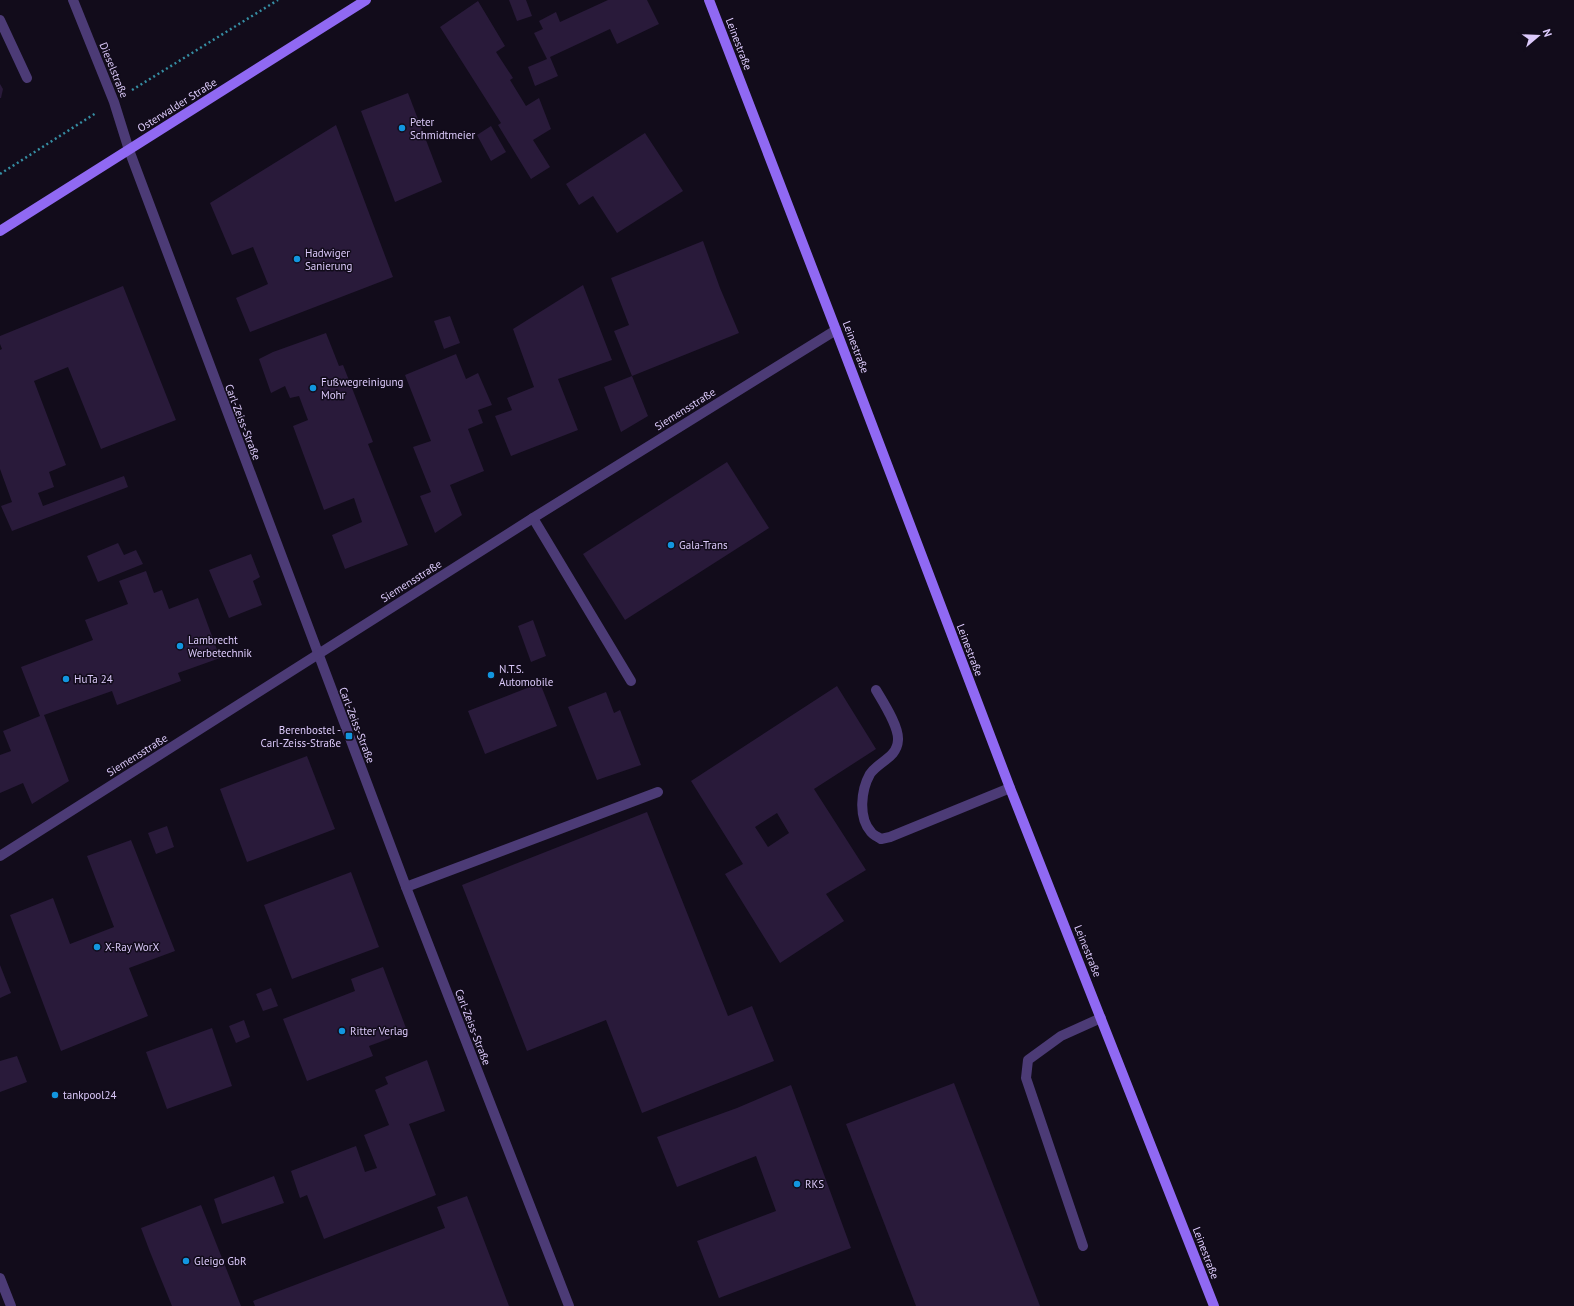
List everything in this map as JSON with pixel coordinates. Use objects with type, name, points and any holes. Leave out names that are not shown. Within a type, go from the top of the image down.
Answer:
[{"type":"street","name":"Dieselstraße","points":[[73,0],[114,102],[129,150]]},
{"type":"street","name":"Osterwalder Straße","points":[[0,230],[366,0]]},
{"type":"street","name":"Leinestraße","points":[[709,0],[1010,788],[1214,1306]]},
{"type":"street","points":[[0,20],[27,78]]},
{"type":"street","name":"Carl-Zeiss-Straße","points":[[129,150],[406,887],[569,1306]]},
{"type":"street","name":"Siemensstraße","points":[[0,856],[533,518],[836,330]]},
{"type":"street","points":[[533,518],[631,681]]},
{"type":"street","points":[[876,690],[893,720],[898,739],[894,753],[871,773],[863,791],[865,822],[871,833],[881,839],[890,837],[1010,788]]},
{"type":"street","points":[[406,887],[658,792]]},
{"type":"street","points":[[1083,1246],[1026,1078],[1028,1060],[1061,1036],[1101,1018]]},
{"type":"street","points":[[0,1278],[11,1306]]},
{"type":"path","points":[[0,174],[278,0]]},
{"type":"building","points":[[509,0],[526,0],[532,16],[517,21]]},
{"type":"building","points":[[608,0],[647,0],[659,24],[617,44],[610,29],[550,57],[558,76],[535,86],[528,67],[547,59],[534,33],[543,29],[539,21],[556,12],[560,22]]},
{"type":"building","points":[[478,1],[505,46],[496,52],[513,78],[510,80],[526,106],[539,98],[551,129],[533,140],[550,167],[531,179],[498,125],[501,123],[440,27]]},
{"type":"building","points":[[0,84],[3,89],[1,98],[0,98]]},
{"type":"building","points":[[408,93],[442,182],[395,202],[361,111]]},
{"type":"building","points":[[336,125],[393,277],[250,332],[236,298],[268,284],[253,247],[232,255],[210,203]]},
{"type":"building","points":[[491,126],[506,152],[491,161],[477,135]]},
{"type":"building","points":[[645,133],[683,191],[617,233],[593,196],[579,205],[566,184]]},
{"type":"building","points":[[703,241],[720,288],[739,333],[632,376],[614,331],[629,325],[611,278]]},
{"type":"building","points":[[583,285],[612,360],[558,379],[578,430],[511,456],[495,416],[512,410],[507,398],[534,387],[513,329]]},
{"type":"building","points":[[123,286],[176,420],[101,449],[68,367],[34,381],[66,465],[49,472],[54,487],[38,493],[43,506],[124,476],[128,487],[12,531],[1,506],[12,502],[0,469],[0,350],[2,349],[0,344],[0,336]]},
{"type":"building","points":[[450,316],[460,343],[444,349],[434,321]]},
{"type":"building","points":[[326,333],[339,366],[343,365],[373,442],[368,444],[408,545],[345,569],[332,535],[362,522],[354,498],[324,510],[293,426],[308,420],[299,396],[290,398],[285,386],[271,393],[259,359],[273,352]]},
{"type":"building","points":[[456,354],[466,379],[478,373],[492,405],[478,410],[483,423],[468,429],[484,471],[450,485],[462,515],[435,533],[420,496],[431,492],[413,447],[431,441],[405,375]]},
{"type":"building","points":[[632,376],[648,416],[621,432],[604,387]]},
{"type":"building","name":"Gala-Trans","points":[[727,462],[769,528],[625,620],[583,554]]},
{"type":"building","points":[[118,543],[124,555],[136,550],[143,564],[98,582],[87,556]]},
{"type":"building","points":[[251,554],[260,577],[253,581],[262,605],[229,618],[209,570]]},
{"type":"building","points":[[146,571],[154,593],[162,590],[169,609],[198,598],[220,658],[178,673],[181,681],[117,705],[112,691],[44,715],[69,781],[32,804],[23,783],[0,793],[0,755],[11,751],[3,731],[40,716],[21,667],[93,640],[85,620],[128,604],[119,581]]},
{"type":"building","points":[[533,620],[546,656],[531,662],[518,626]]},
{"type":"building","points":[[540,683],[557,726],[485,754],[468,711]]},
{"type":"building","points":[[837,686],[876,749],[814,789],[866,870],[826,894],[844,921],[780,963],[725,874],[743,864],[691,781]],"holes":[[[777,813],[789,833],[768,847],[755,827]]]},
{"type":"building","points":[[606,692],[614,713],[620,710],[641,765],[597,780],[568,707]]},
{"type":"building","points":[[307,756],[335,829],[247,862],[220,789]]},
{"type":"building","points":[[647,812],[728,1016],[752,1006],[774,1061],[642,1113],[606,1020],[527,1051],[462,885]]},
{"type":"building","points":[[167,826],[174,847],[156,854],[148,833]]},
{"type":"building","name":"X-Ray WorX","points":[[131,840],[175,951],[129,968],[148,1016],[61,1051],[10,915],[53,898],[70,944],[114,927],[87,856]]},
{"type":"building","points":[[351,872],[379,947],[292,979],[264,905]]},
{"type":"building","points":[[0,965],[11,993],[0,998]]},
{"type":"building","name":"Ritter Verlag","points":[[383,967],[406,1028],[389,1034],[391,1038],[369,1046],[373,1056],[307,1081],[283,1019],[355,991],[351,979]]},
{"type":"building","points":[[271,988],[278,1006],[263,1011],[256,994]]},
{"type":"building","points":[[244,1020],[250,1037],[236,1043],[229,1026]]},
{"type":"building","points":[[212,1028],[232,1086],[167,1109],[146,1052]]},
{"type":"building","points":[[17,1056],[27,1082],[0,1092],[0,1061]]},
{"type":"building","points":[[427,1060],[445,1111],[409,1124],[436,1195],[324,1239],[307,1195],[300,1198],[291,1171],[356,1146],[365,1172],[377,1168],[364,1135],[389,1125],[375,1090],[388,1084],[385,1077]]},
{"type":"building","points":[[954,1083],[1040,1306],[916,1306],[846,1124]]},
{"type":"building","name":"RKS","points":[[791,1085],[851,1248],[719,1298],[697,1241],[776,1211],[756,1156],[677,1187],[657,1137],[737,1108]]},
{"type":"building","points":[[274,1176],[284,1203],[222,1224],[214,1199]]},
{"type":"building","points":[[467,1196],[509,1306],[255,1306],[253,1301],[445,1228],[437,1207]]},
{"type":"building","points":[[201,1205],[241,1306],[172,1306],[150,1252],[141,1228]]},
{"type":"place","name":"Peter Schmidtmeier","points":[[402,128]]},
{"type":"place","name":"Hadwiger Sanierung","points":[[297,259]]},
{"type":"place","name":"Fußwegreinigung Mohr","points":[[313,388]]},
{"type":"place","name":"Gala-Trans","points":[[671,545]]},
{"type":"place","name":"Lambrecht Werbetechnik","points":[[180,646]]},
{"type":"place","name":"N.T.S. Automobile","points":[[491,675]]},
{"type":"place","name":"HuTa 24","points":[[66,679]]},
{"type":"place","name":"Berenbostel - Carl-Zeiss-Straße","points":[[349,736]]},
{"type":"place","name":"X-Ray WorX","points":[[97,947]]},
{"type":"place","name":"Ritter Verlag","points":[[342,1031]]},
{"type":"place","name":"tankpool24","points":[[55,1095]]},
{"type":"place","name":"RKS","points":[[797,1184]]},
{"type":"place","name":"Gleigo GbR","points":[[186,1261]]}]
